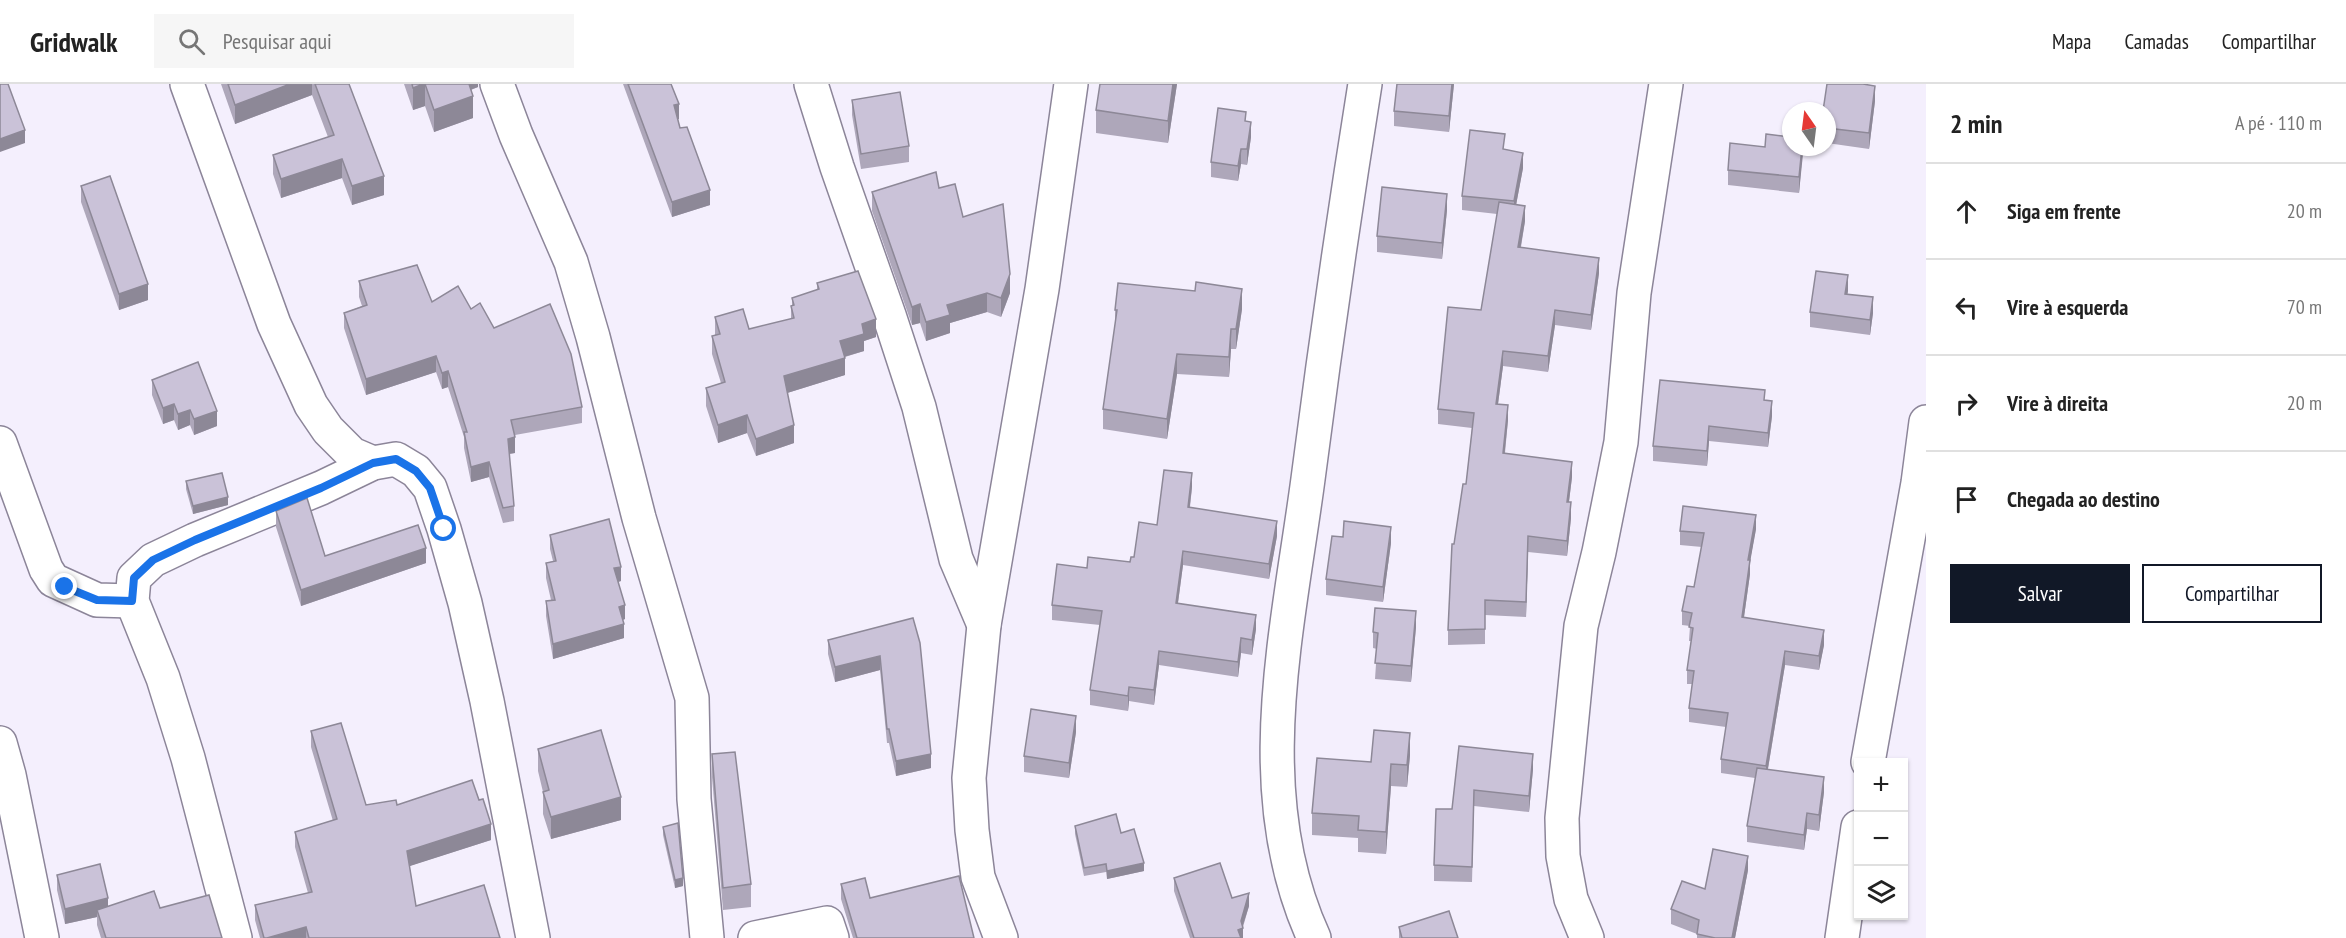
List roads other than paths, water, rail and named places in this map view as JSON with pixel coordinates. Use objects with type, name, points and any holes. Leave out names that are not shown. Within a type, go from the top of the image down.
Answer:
[{"type":"street","points":[[187,84],[274,324],[311,405],[328,430],[352,454],[373,463]]},
{"type":"street","points":[[497,84],[516,135],[571,262],[593,337],[639,518],[692,698],[694,799],[707,938]]},
{"type":"street","points":[[811,84],[919,406],[956,559],[984,625]]},
{"type":"street","points":[[1000,938],[978,877],[969,778],[984,625],[1042,289],[1071,84]]},
{"type":"street","points":[[1314,938],[1305,919],[1290,870],[1278,806],[1276,742],[1282,662],[1331,296],[1365,84]]},
{"type":"street","points":[[1587,938],[1571,899],[1563,855],[1562,818],[1581,626],[1599,552],[1621,442],[1634,293],[1666,84]]},
{"type":"street","points":[[1869,758],[1918,483],[1926,422]]},
{"type":"street","points":[[0,443],[42,558],[53,580],[97,600],[132,601]]},
{"type":"street","points":[[236,938],[188,758],[167,690],[132,601],[134,578],[153,560],[195,540],[321,488],[373,463],[396,459],[416,471],[430,488],[444,529],[465,603],[489,712],[533,938]]},
{"type":"street","points":[[0,743],[9,775],[42,938]]},
{"type":"street","points":[[1842,938],[1854,855]]},
{"type":"street","points":[[755,938],[827,923],[832,938]]}]
